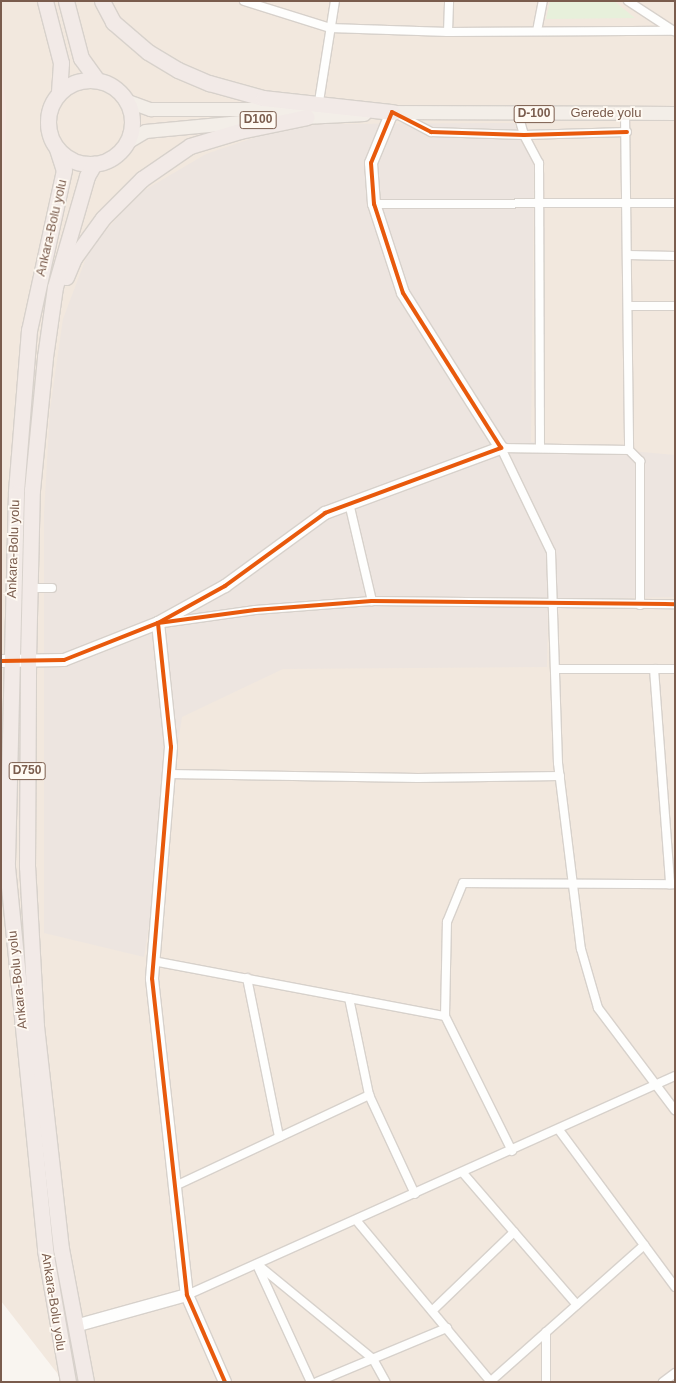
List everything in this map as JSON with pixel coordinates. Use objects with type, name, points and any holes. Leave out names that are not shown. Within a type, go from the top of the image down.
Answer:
[{"type":"highway","points":[[45,1],[61,63],[59,92]]},
{"type":"highway","name":"D100","points":[[66,1],[81,58],[97,80],[108,84],[125,100]]},
{"type":"highway","points":[[102,1],[113,22],[148,52],[178,70],[209,83],[315,112]]},
{"type":"highway","points":[[94,164],[68,158],[57,149],[50,138],[48,120],[52,102],[59,92],[83,80],[97,80]]},
{"type":"highway","points":[[125,100],[132,121],[127,142]]},
{"type":"highway","points":[[51,319],[74,258],[103,218],[142,179],[190,146],[240,131],[315,112],[392,112]]},
{"type":"highway","name":"D100","points":[[94,164],[118,153],[127,142]]},
{"type":"highway","name":"Ankara-Bolu yolu","points":[[57,149],[64,170],[29,330],[16,493],[6,660],[7,867],[45,1250],[68,1382]]},
{"type":"highway","name":"Ankara-Bolu yolu","points":[[86,1382],[61,1248],[36,1026],[27,867],[28,660],[32,490],[51,319],[71,226],[87,176],[94,164]]},
{"type":"main road","name":"D100","points":[[125,100],[150,109],[315,112]]},
{"type":"main road","name":"D100","points":[[127,142],[145,131],[315,112]]},
{"type":"main road","name":"Gerede yolu","points":[[392,112],[518,114],[674,112]]},
{"type":"street","points":[[244,1],[330,28],[448,32],[675,31]]},
{"type":"street","points":[[315,112],[335,1]]},
{"type":"street","points":[[448,32],[449,1]]},
{"type":"street","points":[[537,31],[543,1]]},
{"type":"street","points":[[628,1],[675,31]]},
{"type":"street","points":[[627,132],[524,135],[431,132],[392,112],[371,163],[374,204],[404,293],[501,448],[551,552],[560,776],[581,949],[598,1008],[675,1110]]},
{"type":"street","points":[[625,113],[627,132],[628,203],[629,450]]},
{"type":"street","points":[[518,114],[524,135],[539,163],[540,447]]},
{"type":"street","points":[[374,204],[675,203]]},
{"type":"street","points":[[628,255],[675,256]]},
{"type":"street","points":[[628,306],[675,306]]},
{"type":"street","points":[[6,660],[64,660],[158,623],[225,586],[325,513],[501,448],[540,447],[629,450],[640,461],[640,605]]},
{"type":"street","points":[[349,503],[372,601]]},
{"type":"street","points":[[30,588],[52,588]]},
{"type":"street","points":[[158,623],[255,610],[372,601],[553,605],[675,604]]},
{"type":"street","points":[[158,623],[171,747],[152,979],[173,1187],[187,1295],[225,1382]]},
{"type":"street","points":[[555,669],[675,669]]},
{"type":"street","points":[[512,1151],[445,1016],[447,922],[463,883],[673,884],[654,669]]},
{"type":"street","points":[[169,774],[418,778],[560,776]]},
{"type":"street","points":[[153,961],[445,1016]]},
{"type":"street","points":[[247,978],[279,1137]]},
{"type":"street","points":[[350,998],[368,1095],[415,1194]]},
{"type":"street","points":[[76,1326],[187,1295],[657,1087],[675,1076]]},
{"type":"street","points":[[173,1187],[368,1095]]},
{"type":"street","points":[[559,1130],[675,1287]]},
{"type":"street","points":[[462,1173],[577,1305]]},
{"type":"street","points":[[356,1220],[491,1382],[644,1245]]},
{"type":"street","points":[[432,1311],[514,1232]]},
{"type":"street","points":[[257,1264],[373,1359],[386,1382]]},
{"type":"street","points":[[257,1264],[312,1382]]},
{"type":"street","points":[[317,1382],[447,1328]]},
{"type":"street","points":[[546,1332],[546,1382]]},
{"type":"street","points":[[663,1382],[675,1373]]},
{"type":"shaded area","points":[[1,1],[675,1],[675,1382],[64,1382],[1,1301]]},
{"type":"shaded area","points":[[1,63],[6,108],[1,287]]},
{"type":"shaded area","points":[[514,123],[534,165],[531,442],[675,455],[675,597],[548,599],[547,667],[283,669],[182,717],[144,957],[44,933],[44,514],[50,410],[63,319],[89,250],[138,194],[206,154],[279,129],[324,124]]},
{"type":"green space","points":[[550,1],[614,1],[635,18],[546,19]]},
{"type":"cycle path","points":[[1,661],[64,660],[158,623],[225,586],[325,513],[501,448],[403,293],[374,204],[371,163],[392,112],[431,132],[524,135],[627,132]]},
{"type":"cycle path","points":[[225,1382],[187,1295],[152,979],[171,747],[158,623],[255,610],[372,601],[675,604]]}]
